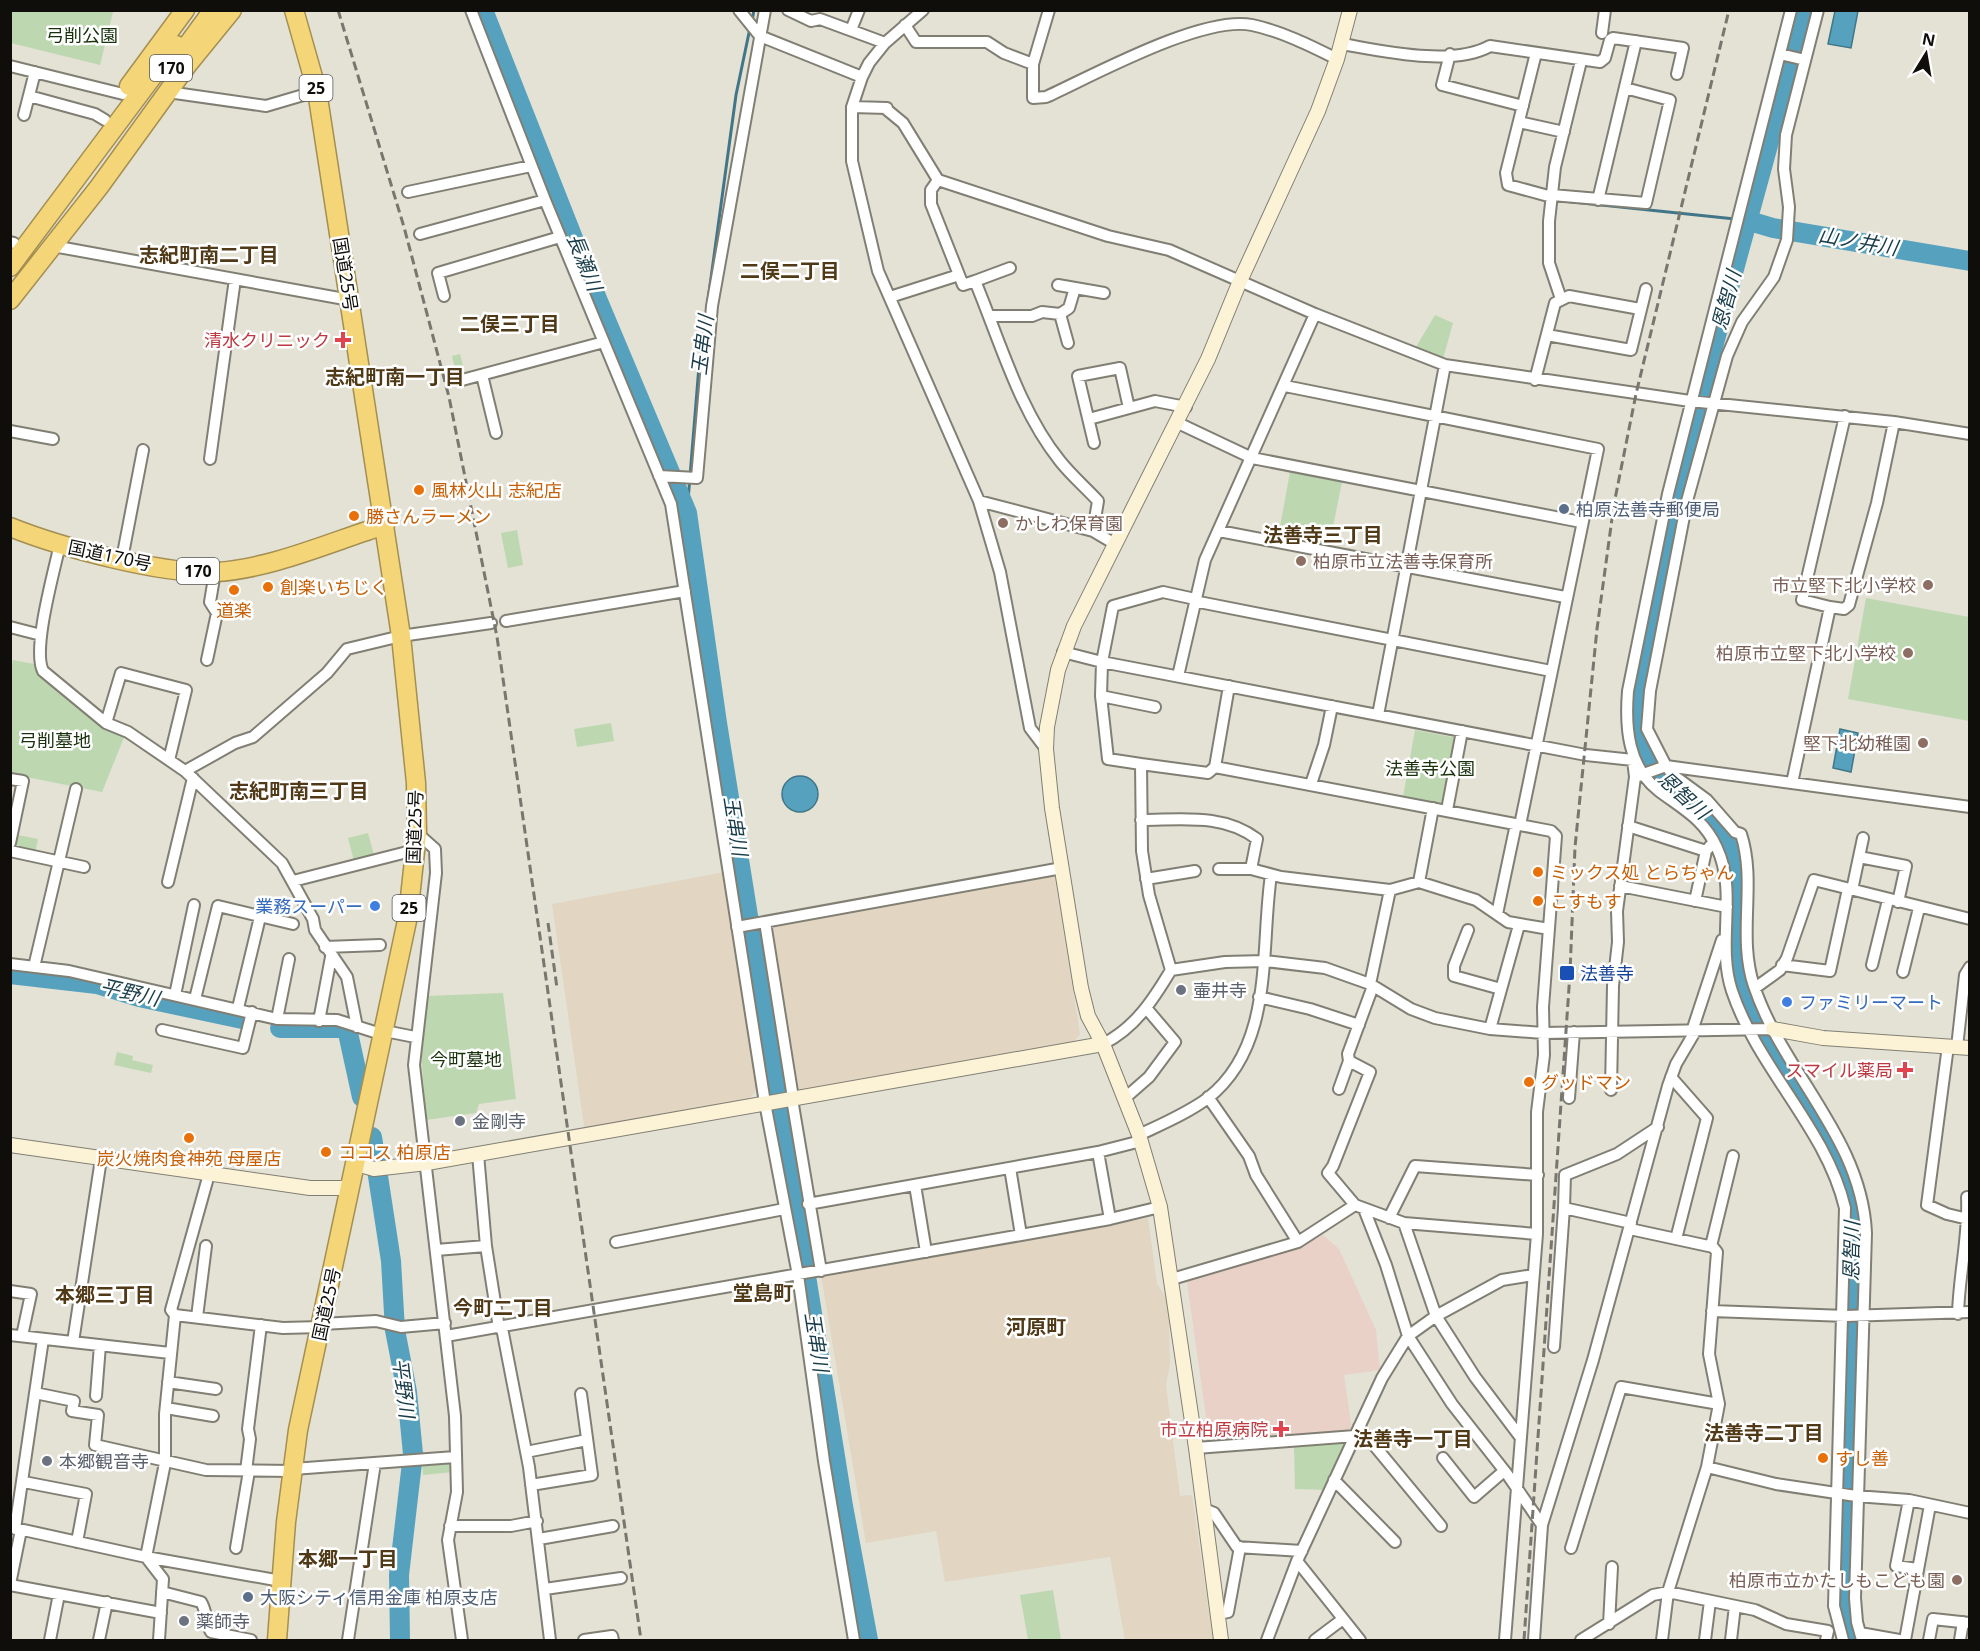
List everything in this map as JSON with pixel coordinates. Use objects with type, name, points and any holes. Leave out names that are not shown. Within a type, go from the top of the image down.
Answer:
[{"type":"highway","name":"170","points":[[10,286],[118,121],[123,94],[185,10]]},
{"type":"highway","name":"170","points":[[10,267],[201,10]]},
{"type":"highway","name":"170","points":[[12,244],[213,10]]},
{"type":"highway","points":[[10,300],[232,10]]},
{"type":"highway","name":"国道25号","points":[[277,1641],[292,1470],[298,1430],[351,1188],[371,1167],[385,1033],[408,916],[416,842],[413,742],[385,525],[317,91],[294,10]]},
{"type":"highway","name":"国道170号","points":[[10,527],[60,544],[122,559],[177,569],[214,572],[285,557],[385,525]]},
{"type":"street","points":[[471,10],[531,166],[671,504],[770,1102],[784,1209],[809,1273]]},
{"type":"street","points":[[659,476],[697,478],[712,306],[765,10]]},
{"type":"street","points":[[788,10],[812,16],[885,43]]},
{"type":"street","points":[[851,30],[859,10]]},
{"type":"street","points":[[923,10],[885,43],[869,63],[862,77],[852,107],[852,161],[878,271],[978,501],[999,572],[1030,728],[1046,749]]},
{"type":"street","points":[[1049,10],[1033,64],[1033,98],[1046,97],[1196,31],[1251,25],[1310,46],[1337,59]]},
{"type":"street","points":[[1221,1641],[1196,1448],[1160,1207],[1140,1138],[1103,1044],[1088,1016],[1081,988],[1046,749],[1053,687],[1063,652],[1115,544],[1186,407],[1240,281],[1318,111],[1342,44],[1350,10]]},
{"type":"street","points":[[1602,33],[1605,10]]},
{"type":"street","points":[[1534,1641],[1542,1525],[1593,1360],[1671,1077],[1694,1030],[1724,932],[1727,907],[1726,873],[1714,842],[1690,811],[1657,789],[1641,774],[1632,756],[1627,733],[1628,692],[1668,494],[1783,55],[1791,10]]},
{"type":"street","points":[[1818,10],[1803,60],[1784,158],[1789,207],[1785,247],[1774,277],[1735,333],[1712,403],[1687,501],[1650,691],[1647,729],[1672,775],[1707,800],[1735,832],[1741,834],[1747,853],[1745,861],[1749,882],[1746,950],[1755,988],[1771,1028],[1852,1166],[1861,1191],[1866,1233],[1855,1598],[1861,1637],[1899,1641]]},
{"type":"street","points":[[743,14],[760,36],[862,77]]},
{"type":"street","points":[[905,25],[916,42],[987,42],[1004,53],[1033,64]]},
{"type":"street","points":[[1342,44],[1413,57],[1479,53],[1491,46],[1600,62],[1605,58],[1610,40],[1613,38],[1683,48],[1677,74]]},
{"type":"street","points":[[1598,200],[1636,41]]},
{"type":"street","points":[[1536,53],[1506,173],[1508,185],[1552,196],[1646,203],[1670,100],[1624,88]]},
{"type":"street","points":[[1450,54],[1442,85],[1523,106]]},
{"type":"street","points":[[1783,55],[1803,60]]},
{"type":"street","points":[[1561,299],[1549,263],[1552,196],[1581,61]]},
{"type":"street","points":[[10,66],[123,94]]},
{"type":"street","points":[[24,115],[35,72]]},
{"type":"street","points":[[168,92],[266,106],[317,91]]},
{"type":"street","points":[[29,96],[118,121]]},
{"type":"street","points":[[852,107],[886,109],[903,123],[939,180],[1108,236],[1169,250],[1315,314],[1445,365],[1691,402],[1845,416],[1970,434]]},
{"type":"street","points":[[1519,123],[1564,132]]},
{"type":"street","points":[[408,192],[531,166]]},
{"type":"street","points":[[939,180],[931,190],[931,204],[963,285],[1010,268]]},
{"type":"street","points":[[420,234],[545,200]]},
{"type":"street","points":[[444,296],[438,273],[560,237]]},
{"type":"street","points":[[53,246],[350,300]]},
{"type":"street","points":[[890,297],[959,275]]},
{"type":"street","points":[[210,459],[235,279]]},
{"type":"street","points":[[975,281],[1032,419],[1060,461],[1098,501],[1093,531]]},
{"type":"street","points":[[1058,285],[1104,292]]},
{"type":"street","points":[[989,316],[1032,316],[1042,312],[1060,314],[1069,308],[1074,288]]},
{"type":"street","points":[[1547,335],[1631,350],[1646,289]]},
{"type":"street","points":[[1535,380],[1555,303],[1569,296],[1640,309]]},
{"type":"street","points":[[1060,314],[1068,343]]},
{"type":"street","points":[[1178,676],[1205,560],[1285,386],[1315,314]]},
{"type":"street","points":[[462,380],[604,342]]},
{"type":"street","points":[[1378,715],[1445,365]]},
{"type":"street","points":[[1094,443],[1078,376],[1120,368],[1129,408]]},
{"type":"street","points":[[482,375],[496,434]]},
{"type":"street","points":[[1285,386],[1598,449],[1565,597],[1536,745],[1497,914]]},
{"type":"street","points":[[1089,418],[1155,401],[1186,407]]},
{"type":"street","points":[[1845,416],[1802,600],[1844,609],[1849,605],[1876,503],[1894,422]]},
{"type":"street","points":[[1178,423],[1252,458],[1581,522]]},
{"type":"street","points":[[10,431],[52,439]]},
{"type":"street","points":[[122,559],[143,450]]},
{"type":"street","points":[[978,501],[1093,531],[1115,544]]},
{"type":"street","points":[[1219,531],[1565,597]]},
{"type":"street","points":[[60,544],[41,635],[38,661],[43,671],[106,723],[128,732],[189,774],[282,863],[325,947],[347,977],[357,1027]]},
{"type":"street","points":[[207,660],[217,613],[210,602],[214,572]]},
{"type":"street","points":[[506,621],[685,591]]},
{"type":"street","points":[[1230,686],[1215,767],[1208,773],[1108,759],[1101,696],[1102,662],[1113,606],[1163,592],[1551,671]]},
{"type":"street","points":[[1792,783],[1830,606]]},
{"type":"street","points":[[168,882],[189,774],[210,755],[253,737],[327,673],[347,649],[401,636],[491,623]]},
{"type":"street","points":[[10,627],[41,635]]},
{"type":"street","points":[[1063,652],[1102,662],[1536,745],[1632,756]]},
{"type":"street","points":[[106,723],[121,673],[186,690],[169,760]]},
{"type":"street","points":[[1101,696],[1155,707]]},
{"type":"street","points":[[1311,784],[1324,745],[1332,706]]},
{"type":"street","points":[[1447,810],[1462,731]]},
{"type":"street","points":[[371,1167],[427,1163],[1103,1044],[1116,1038],[1147,1009],[1171,970],[1146,879],[1141,820],[1141,764]]},
{"type":"street","points":[[1641,774],[1666,766],[1970,807]]},
{"type":"street","points":[[1215,767],[1518,824],[1551,831],[1556,836],[1548,929],[1544,1055],[1537,1112],[1537,1234],[1505,1641]]},
{"type":"street","points":[[1611,1090],[1611,1032],[1620,886],[1628,826],[1641,774]]},
{"type":"street","points":[[10,779],[24,781],[10,843]]},
{"type":"street","points":[[34,967],[76,789]]},
{"type":"street","points":[[1419,882],[1433,808]]},
{"type":"street","points":[[1141,820],[1209,820],[1233,824],[1257,839],[1251,869]]},
{"type":"street","points":[[1628,826],[1706,851]]},
{"type":"street","points":[[1782,965],[1830,971],[1863,838]]},
{"type":"street","points":[[293,881],[416,842],[435,849],[436,873],[415,1037],[414,1065],[455,1416],[457,1492],[448,1540],[462,1641]]},
{"type":"street","points":[[1695,901],[1706,851],[1714,842]]},
{"type":"street","points":[[10,851],[84,867]]},
{"type":"street","points":[[1859,856],[1906,866],[1872,965]]},
{"type":"street","points":[[740,926],[1062,868]]},
{"type":"street","points":[[1219,869],[1251,869],[1271,874],[1390,890],[1419,882],[1476,900],[1508,922],[1519,926],[1548,929]]},
{"type":"street","points":[[1146,879],[1195,871]]},
{"type":"street","points":[[808,1204],[1098,1152],[1140,1138],[1208,1097],[1233,1071],[1248,1044],[1265,961],[1271,874]]},
{"type":"street","points":[[1755,988],[1782,965],[1814,880],[1970,919]]},
{"type":"street","points":[[1620,886],[1727,907]]},
{"type":"street","points":[[1339,1089],[1349,1060],[1349,1049],[1372,985],[1390,890]]},
{"type":"street","points":[[175,995],[194,905]]},
{"type":"street","points":[[195,999],[218,906],[293,924]]},
{"type":"street","points":[[1903,972],[1919,908]]},
{"type":"street","points":[[238,1008],[260,917]]},
{"type":"street","points":[[763,922],[808,1204],[809,1273],[824,1461],[854,1641]]},
{"type":"street","points":[[1490,1029],[1519,926]]},
{"type":"street","points":[[1468,930],[1454,966],[1454,976],[1501,989]]},
{"type":"street","points":[[1724,932],[1727,974],[1750,1029],[1824,1154],[1841,1190],[1846,1225],[1841,1493],[1834,1606],[1843,1641]]},
{"type":"street","points":[[325,947],[380,945]]},
{"type":"street","points":[[319,1021],[331,957]]},
{"type":"street","points":[[277,1019],[289,959]]},
{"type":"street","points":[[1171,970],[1225,962],[1265,961],[1325,968],[1372,985],[1411,1009],[1435,1018],[1490,1029],[1543,1033],[1771,1028],[1823,1038],[1958,1047]]},
{"type":"street","points":[[10,964],[69,971],[238,1008],[277,1019],[337,1020],[357,1027],[415,1037]]},
{"type":"street","points":[[1968,1219],[1947,1214],[1928,1205],[1958,1047],[1965,975],[1970,967]]},
{"type":"street","points":[[1259,997],[1310,1009],[1359,1025]]},
{"type":"street","points":[[1125,1098],[1149,1077],[1175,1042],[1147,1009]]},
{"type":"street","points":[[162,1030],[243,1048],[252,1012]]},
{"type":"street","points":[[1569,1098],[1574,1032]]},
{"type":"street","points":[[1349,1060],[1370,1072],[1333,1166],[1328,1173],[1359,1207],[1386,1265],[1407,1336],[1452,1404],[1542,1525]]},
{"type":"street","points":[[1671,1077],[1707,1118],[1676,1239]]},
{"type":"street","points":[[1208,1097],[1249,1156],[1256,1175],[1298,1242]]},
{"type":"street","points":[[1554,1347],[1565,1175],[1617,1154],[1658,1127]]},
{"type":"street","points":[[10,1145],[310,1188],[351,1188]]},
{"type":"street","points":[[1098,1152],[1110,1219]]},
{"type":"street","points":[[478,1154],[486,1246],[537,1521],[550,1641]]},
{"type":"street","points":[[1711,1246],[1732,1156]]},
{"type":"street","points":[[73,1342],[101,1159]]},
{"type":"street","points":[[1389,1218],[1415,1166],[1538,1175]]},
{"type":"street","points":[[1010,1168],[1021,1235]]},
{"type":"street","points":[[209,1174],[181,1268],[171,1310],[175,1315],[283,1328],[376,1321],[394,1325],[445,1323]]},
{"type":"street","points":[[915,1185],[926,1252]]},
{"type":"street","points":[[1713,1311],[1844,1316],[1964,1313],[1958,1289],[1968,1219],[1967,1197]]},
{"type":"street","points":[[446,1336],[1110,1219],[1160,1207]]},
{"type":"street","points":[[1172,1279],[1298,1242],[1359,1207],[1404,1223],[1537,1234]]},
{"type":"street","points":[[1564,1208],[1676,1239],[1711,1246],[1717,1252],[1709,1354],[1719,1404],[1707,1467],[1668,1592],[1662,1641]]},
{"type":"street","points":[[616,1242],[784,1209]]},
{"type":"street","points":[[1404,1223],[1436,1316],[1475,1377],[1521,1438]]},
{"type":"street","points":[[197,1317],[206,1246]]},
{"type":"street","points":[[436,1250],[486,1246]]},
{"type":"street","points":[[181,1268],[203,1270]]},
{"type":"street","points":[[1267,1641],[1300,1556],[1334,1480],[1382,1378],[1407,1336],[1436,1316],[1502,1280],[1533,1275]]},
{"type":"street","points":[[10,1290],[31,1294],[22,1336]]},
{"type":"street","points":[[159,1641],[163,1579],[146,1557],[165,1463],[166,1408],[175,1315]]},
{"type":"street","points":[[236,1548],[247,1471],[250,1439],[248,1429],[261,1325]]},
{"type":"street","points":[[10,1335],[170,1353]]},
{"type":"street","points":[[44,1339],[23,1467],[26,1468],[10,1584],[161,1613]]},
{"type":"street","points":[[96,1395],[100,1345]]},
{"type":"street","points":[[168,1382],[216,1389]]},
{"type":"street","points":[[1571,1548],[1621,1387],[1719,1404]]},
{"type":"street","points":[[35,1393],[74,1401],[72,1412],[98,1415],[94,1444],[165,1463],[206,1470],[292,1470],[455,1457]]},
{"type":"street","points":[[531,1485],[592,1475],[581,1394]]},
{"type":"street","points":[[166,1408],[213,1416]]},
{"type":"street","points":[[1196,1448],[1357,1431]]},
{"type":"street","points":[[1357,1431],[1441,1526]]},
{"type":"street","points":[[525,1452],[587,1440]]},
{"type":"street","points":[[1443,1458],[1474,1497],[1504,1471]]},
{"type":"street","points":[[348,1641],[375,1463]]},
{"type":"street","points":[[10,1465],[23,1467]]},
{"type":"street","points":[[1707,1467],[1776,1484],[1858,1496],[1909,1500],[1970,1513]]},
{"type":"street","points":[[1334,1480],[1395,1542]]},
{"type":"street","points":[[24,1482],[86,1494],[77,1542]]},
{"type":"street","points":[[1909,1500],[1896,1566],[1918,1569]]},
{"type":"street","points":[[1905,1641],[1930,1504]]},
{"type":"street","points":[[1204,1509],[1214,1513],[1237,1547],[1300,1556],[1360,1641]]},
{"type":"street","points":[[450,1526],[494,1524],[511,1526],[537,1521]]},
{"type":"street","points":[[539,1539],[614,1526]]},
{"type":"street","points":[[16,1528],[146,1557],[281,1581]]},
{"type":"street","points":[[1218,1614],[1228,1612],[1240,1547]]},
{"type":"street","points":[[1609,1624],[1612,1567]]},
{"type":"street","points":[[545,1589],[621,1578]]},
{"type":"street","points":[[1581,1641],[1653,1595],[1668,1592],[1755,1611],[1786,1624],[1827,1636],[1837,1619]]},
{"type":"street","points":[[162,1593],[201,1602],[204,1607],[205,1623],[211,1632],[251,1641]]},
{"type":"street","points":[[50,1641],[59,1594]]},
{"type":"street","points":[[1705,1641],[1710,1601]]},
{"type":"street","points":[[99,1641],[107,1602]]},
{"type":"street","points":[[1731,1641],[1735,1606]]},
{"type":"street","points":[[1315,1641],[1343,1619]]},
{"type":"street","points":[[1929,1641],[1933,1619],[1966,1623],[1960,1641]]},
{"type":"street","points":[[584,1641],[612,1636],[613,1641]]},
{"type":"shaded area","points":[[725,872],[758,1082],[755,1092],[748,1100],[585,1132],[552,904]]},
{"type":"shaded area","points":[[1054,873],[1080,1034],[1072,1044],[802,1092],[799,1089],[773,929],[777,923]]},
{"type":"shaded area","points":[[1148,1218],[1157,1284],[1167,1299],[1173,1325],[1169,1327],[1170,1364],[1166,1385],[1180,1496],[1192,1495],[1213,1640],[1125,1640],[1110,1557],[945,1582],[936,1531],[866,1543],[821,1275]]},
{"type":"shaded area","points":[[1323,1235],[1339,1249],[1376,1330],[1380,1370],[1344,1375],[1352,1431],[1210,1445],[1187,1282],[1293,1250]]},
{"type":"green space","name":"弓削公園","points":[[108,10],[113,12],[100,65],[11,43],[11,11]]},
{"type":"green space","points":[[1435,315],[1453,323],[1443,359],[1416,347]]},
{"type":"green space","points":[[460,354],[467,381],[459,384],[452,356]]},
{"type":"green space","points":[[1290,472],[1342,482],[1329,547],[1278,537]]},
{"type":"green space","points":[[517,530],[523,565],[508,568],[501,533]]},
{"type":"green space","points":[[1866,598],[1969,617],[1969,721],[1848,699]]},
{"type":"green space","name":"弓削墓地","points":[[13,660],[34,664],[42,675],[125,735],[102,792],[11,774],[10,673]]},
{"type":"green space","points":[[611,723],[614,741],[577,747],[574,729]]},
{"type":"green space","name":"法善寺公園","points":[[1415,730],[1457,738],[1444,805],[1403,797]]},
{"type":"green space","points":[[368,833],[374,855],[354,861],[348,838]]},
{"type":"green space","points":[[18,835],[38,839],[35,854],[15,847]]},
{"type":"green space","name":"今町墓地","points":[[503,993],[516,1099],[479,1104],[476,1113],[426,1120],[420,1038],[426,996]]},
{"type":"green space","points":[[117,1052],[133,1056],[132,1060],[153,1065],[151,1073],[114,1065]]},
{"type":"green space","points":[[1349,1442],[1326,1490],[1295,1489],[1294,1446]]},
{"type":"green space","points":[[452,1461],[453,1472],[423,1475],[422,1463]]},
{"type":"green space","points":[[1053,1590],[1061,1640],[1028,1640],[1020,1595]]},
{"type":"water","points":[[1835,11],[1858,11],[1851,48],[1828,44]]},
{"type":"water","points":[[1840,729],[1858,733],[1851,772],[1833,768]]},
{"type":"water","points":[[800,776],[813,781],[818,794],[813,807],[800,812],[787,807],[782,794],[787,781]]},
{"type":"waterway","name":"玉串川","points":[[483,10],[597,299],[687,513],[717,723],[843,1506],[868,1640]]},
{"type":"waterway","name":"玉串川","points":[[752,21],[754,10]]},
{"type":"waterway","name":"恩智川","points":[[1804,10],[1694,420],[1644,665],[1640,688],[1638,728],[1642,750],[1652,767],[1670,787],[1694,802],[1707,814],[1729,846],[1735,864],[1737,882],[1736,958],[1738,977],[1744,995],[1774,1053],[1824,1138],[1838,1167],[1848,1198],[1854,1230],[1844,1604],[1852,1640]]},
{"type":"waterway","name":"玉串川","points":[[708,300],[736,95],[750,28]]},
{"type":"waterway","points":[[1563,201],[1735,219]]},
{"type":"waterway","name":"山ノ井川","points":[[1746,220],[1773,228],[1970,261]]},
{"type":"waterway","name":"玉串川","points":[[687,513],[699,366],[707,309]]},
{"type":"waterway","name":"平野川","points":[[10,974],[97,984],[139,997],[247,1020]]},
{"type":"waterway","name":"平野川","points":[[280,1028],[343,1028],[348,1033],[362,1097]]},
{"type":"waterway","name":"平野川","points":[[372,1137],[391,1261],[395,1330],[407,1392],[413,1454],[399,1575],[400,1640]]},
{"type":"railway","points":[[338,10],[404,227],[449,397],[497,637],[641,1640]]},
{"type":"railway","points":[[1524,1640],[1570,973],[1575,847],[1597,629],[1614,504],[1636,394],[1729,10]]},
{"type":"railway","points":[[548,923],[557,988]]},
{"type":"place","name":"清水クリニック","points":[[343,340]]},
{"type":"place","name":"風林火山 志紀店","points":[[419,490]]},
{"type":"place","name":"柏原法善寺郵便局","points":[[1564,509]]},
{"type":"place","name":"勝さんラーメン","points":[[354,516]]},
{"type":"place","name":"かしわ保育園","points":[[1003,523]]},
{"type":"place","name":"柏原市立法善寺保育所","points":[[1301,561]]},
{"type":"place","name":"市立堅下北小学校","points":[[1928,585]]},
{"type":"place","name":"創楽いちじく","points":[[268,587]]},
{"type":"place","name":"道楽","points":[[234,590]]},
{"type":"place","name":"柏原市立堅下北小学校","points":[[1908,653]]},
{"type":"place","name":"堅下北幼稚園","points":[[1923,743]]},
{"type":"place","name":"ミックス処 とらちゃん","points":[[1538,872]]},
{"type":"place","name":"こすもす","points":[[1538,901]]},
{"type":"place","name":"業務スーパー","points":[[375,906]]},
{"type":"place","name":"法善寺","points":[[1567,973]]},
{"type":"place","name":"壷井寺","points":[[1181,990]]},
{"type":"place","name":"ファミリーマート","points":[[1787,1002]]},
{"type":"place","name":"スマイル薬局","points":[[1905,1070]]},
{"type":"place","name":"グッドマン","points":[[1529,1082]]},
{"type":"place","name":"金剛寺","points":[[460,1121]]},
{"type":"place","name":"炭火焼肉食神苑 母屋店","points":[[189,1138]]},
{"type":"place","name":"ココス 柏原店","points":[[326,1152]]},
{"type":"place","name":"市立柏原病院","points":[[1281,1429]]},
{"type":"place","name":"すし善","points":[[1823,1458]]},
{"type":"place","name":"本郷観音寺","points":[[47,1461]]},
{"type":"place","name":"柏原市立かたしもこども園","points":[[1957,1580]]},
{"type":"place","name":"大阪シティ信用金庫 柏原支店","points":[[248,1597]]},
{"type":"place","name":"薬師寺","points":[[184,1621]]},
{"type":"district","name":"志紀町南二丁目","points":[[209,254]]},
{"type":"district","name":"二俣二丁目","points":[[790,270]]},
{"type":"district","name":"二俣三丁目","points":[[510,323]]},
{"type":"district","name":"志紀町南一丁目","points":[[395,376]]},
{"type":"district","name":"法善寺三丁目","points":[[1323,534]]},
{"type":"district","name":"志紀町南三丁目","points":[[299,790]]},
{"type":"district","name":"堂島町","points":[[763,1292]]},
{"type":"district","name":"本郷三丁目","points":[[105,1294]]},
{"type":"district","name":"今町二丁目","points":[[503,1307]]},
{"type":"district","name":"河原町","points":[[1036,1326]]},
{"type":"district","name":"法善寺二丁目","points":[[1764,1432]]},
{"type":"district","name":"法善寺一丁目","points":[[1413,1438]]},
{"type":"district","name":"本郷一丁目","points":[[348,1558]]},
{"type":"water label","name":"長瀬川","points":[[585,262]]}]
